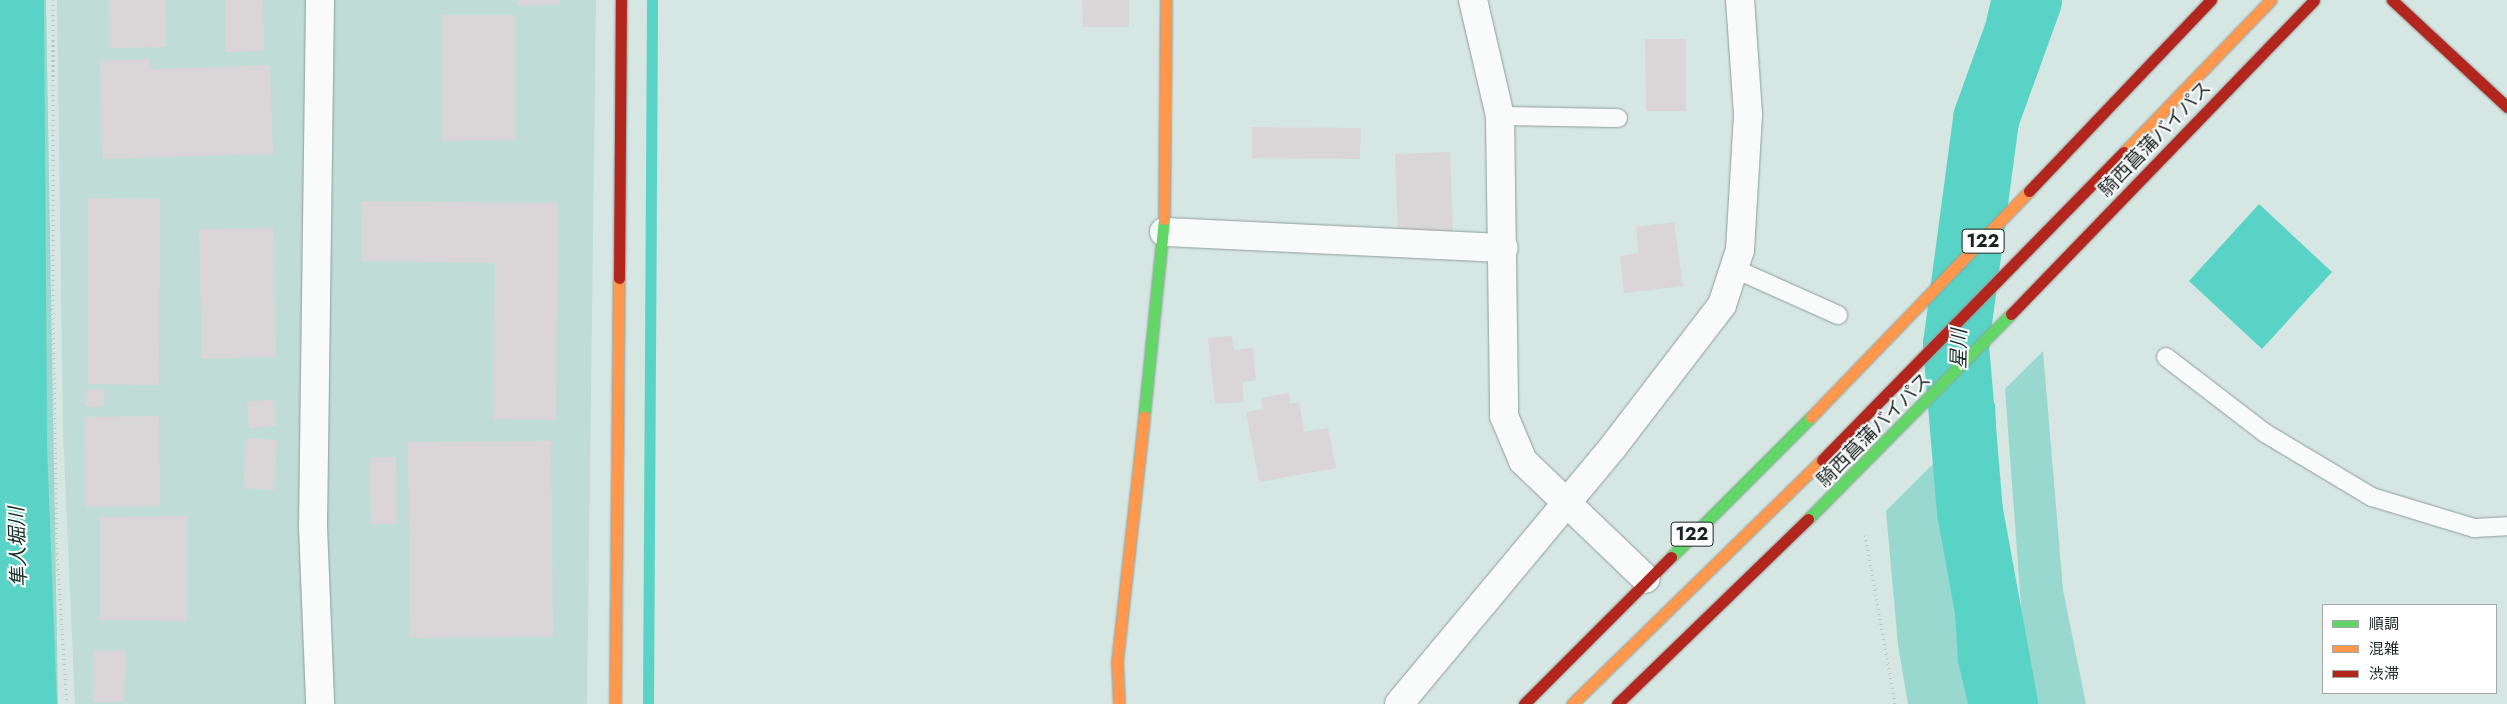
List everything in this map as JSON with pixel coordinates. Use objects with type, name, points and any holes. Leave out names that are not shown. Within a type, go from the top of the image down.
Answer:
[{"type":"main road","points":[[615,704],[621,0]]},
{"type":"main road","points":[[1119,704],[1117,662],[1164,232],[1166,0]]},
{"type":"main road","name":"122","points":[[1524,704],[1646,579],[1862,366],[2103,117],[2212,0]]},
{"type":"main road","points":[[1572,704],[1869,415],[2271,0]]},
{"type":"main road","name":"騎西菖蒲バイパス","points":[[1617,704],[1873,457],[2314,0]]},
{"type":"main road","points":[[2392,0],[2507,107]]},
{"type":"street","points":[[320,0],[313,526],[320,704]]},
{"type":"street","points":[[1473,0],[1500,116],[1504,248],[1504,416],[1523,461],[1565,504],[1646,579]]},
{"type":"street","points":[[1399,704],[1477,614],[1613,447],[1722,305],[1740,250],[1748,114],[1740,0]]},
{"type":"street","points":[[1164,232],[1504,248]]},
{"type":"lane","points":[[1500,116],[1618,118]]},
{"type":"lane","points":[[1735,269],[1838,315]]},
{"type":"lane","points":[[2166,356],[2265,433],[2372,497],[2474,528],[2507,526]]},
{"type":"path","points":[[53,0],[57,515],[67,704]]},
{"type":"path","points":[[1865,535],[1895,704]]},
{"type":"shaded area","points":[[57,0],[596,0],[587,704],[75,704],[63,430]]},
{"type":"green space","points":[[27,0],[46,0],[58,704],[39,704],[26,415]]},
{"type":"green space","points":[[2043,351],[2063,590],[2086,704],[2034,704],[2022,619],[2005,389]]},
{"type":"green space","points":[[1938,459],[1969,704],[1908,704],[1898,645],[1886,511]]},
{"type":"water","points":[[1991,0],[2054,0],[2032,56],[2016,139],[1942,212]]},
{"type":"water","points":[[2259,204],[2332,272],[2262,349],[2189,281]]},
{"type":"water","points":[[1995,403],[2000,520],[2023,704],[1968,704],[1958,661],[1945,451]]},
{"type":"building","points":[[109,0],[165,0],[166,47],[110,48]]},
{"type":"building","points":[[225,0],[263,0],[264,51],[225,52]]},
{"type":"building","points":[[517,0],[560,0],[560,5],[517,6]]},
{"type":"building","points":[[1082,0],[1129,0],[1129,27],[1083,27]]},
{"type":"building","points":[[442,15],[515,15],[515,140],[442,141]]},
{"type":"building","points":[[1645,39],[1686,39],[1686,111],[1646,111]]},
{"type":"building","points":[[150,59],[151,69],[270,65],[273,154],[103,159],[100,61]]},
{"type":"building","points":[[1252,127],[1361,128],[1360,159],[1252,158]]},
{"type":"building","points":[[1450,152],[1453,232],[1398,235],[1395,154]]},
{"type":"building","points":[[88,198],[160,199],[159,385],[88,384]]},
{"type":"building","points":[[362,201],[558,203],[556,420],[494,419],[495,263],[361,261]]},
{"type":"building","points":[[1674,222],[1683,286],[1624,293],[1620,256],[1639,253],[1636,227]]},
{"type":"building","points":[[273,228],[276,357],[202,359],[199,229]]},
{"type":"building","points":[[1232,336],[1234,350],[1253,348],[1256,380],[1242,382],[1244,402],[1215,404],[1208,338]]},
{"type":"building","points":[[87,389],[105,390],[103,407],[85,406]]},
{"type":"building","points":[[1289,393],[1290,404],[1299,402],[1304,432],[1328,428],[1336,468],[1259,482],[1246,412],[1263,409],[1261,398]]},
{"type":"building","points":[[274,399],[276,426],[249,428],[247,402]]},
{"type":"building","points":[[159,416],[160,506],[86,507],[85,417]]},
{"type":"building","points":[[247,438],[277,440],[274,490],[243,488]]},
{"type":"building","points":[[551,441],[553,637],[410,638],[408,442]]},
{"type":"building","points":[[396,457],[397,524],[371,524],[370,458]]},
{"type":"building","points":[[187,516],[187,621],[100,620],[100,517]]},
{"type":"building","points":[[94,650],[126,651],[124,702],[93,702]]},
{"type":"waterway","name":"隼人堀川","points":[[11,0],[14,446],[24,704]]},
{"type":"waterway","points":[[648,704],[652,0]]},
{"type":"waterway","name":"星川","points":[[2005,704],[1970,512],[1956,345],[1986,119],[2029,0]]},
{"type":"traffic: fast","points":[[1144,416],[1164,219]]},
{"type":"traffic: fast","points":[[1808,519],[2011,314]]},
{"type":"traffic: fast","points":[[1671,557],[1811,417]]},
{"type":"traffic: slow","points":[[1164,219],[1166,0]]},
{"type":"traffic: slow","points":[[2124,152],[2271,0]]},
{"type":"traffic: slow","points":[[1811,417],[2029,191]]},
{"type":"traffic: slow","points":[[615,704],[619,278]]},
{"type":"traffic: slow","points":[[1119,704],[1117,662],[1144,416]]},
{"type":"traffic: slow","points":[[1572,704],[1822,460]]},
{"type":"traffic: jam","points":[[619,278],[621,0]]},
{"type":"traffic: jam","points":[[2029,191],[2211,0]]},
{"type":"traffic: jam","points":[[2011,314],[2314,0]]},
{"type":"traffic: jam","points":[[2392,0],[2507,107]]},
{"type":"traffic: jam","points":[[1822,460],[2124,152]]},
{"type":"traffic: jam","points":[[1617,704],[1808,519]]},
{"type":"traffic: jam","points":[[1524,704],[1671,557]]}]
